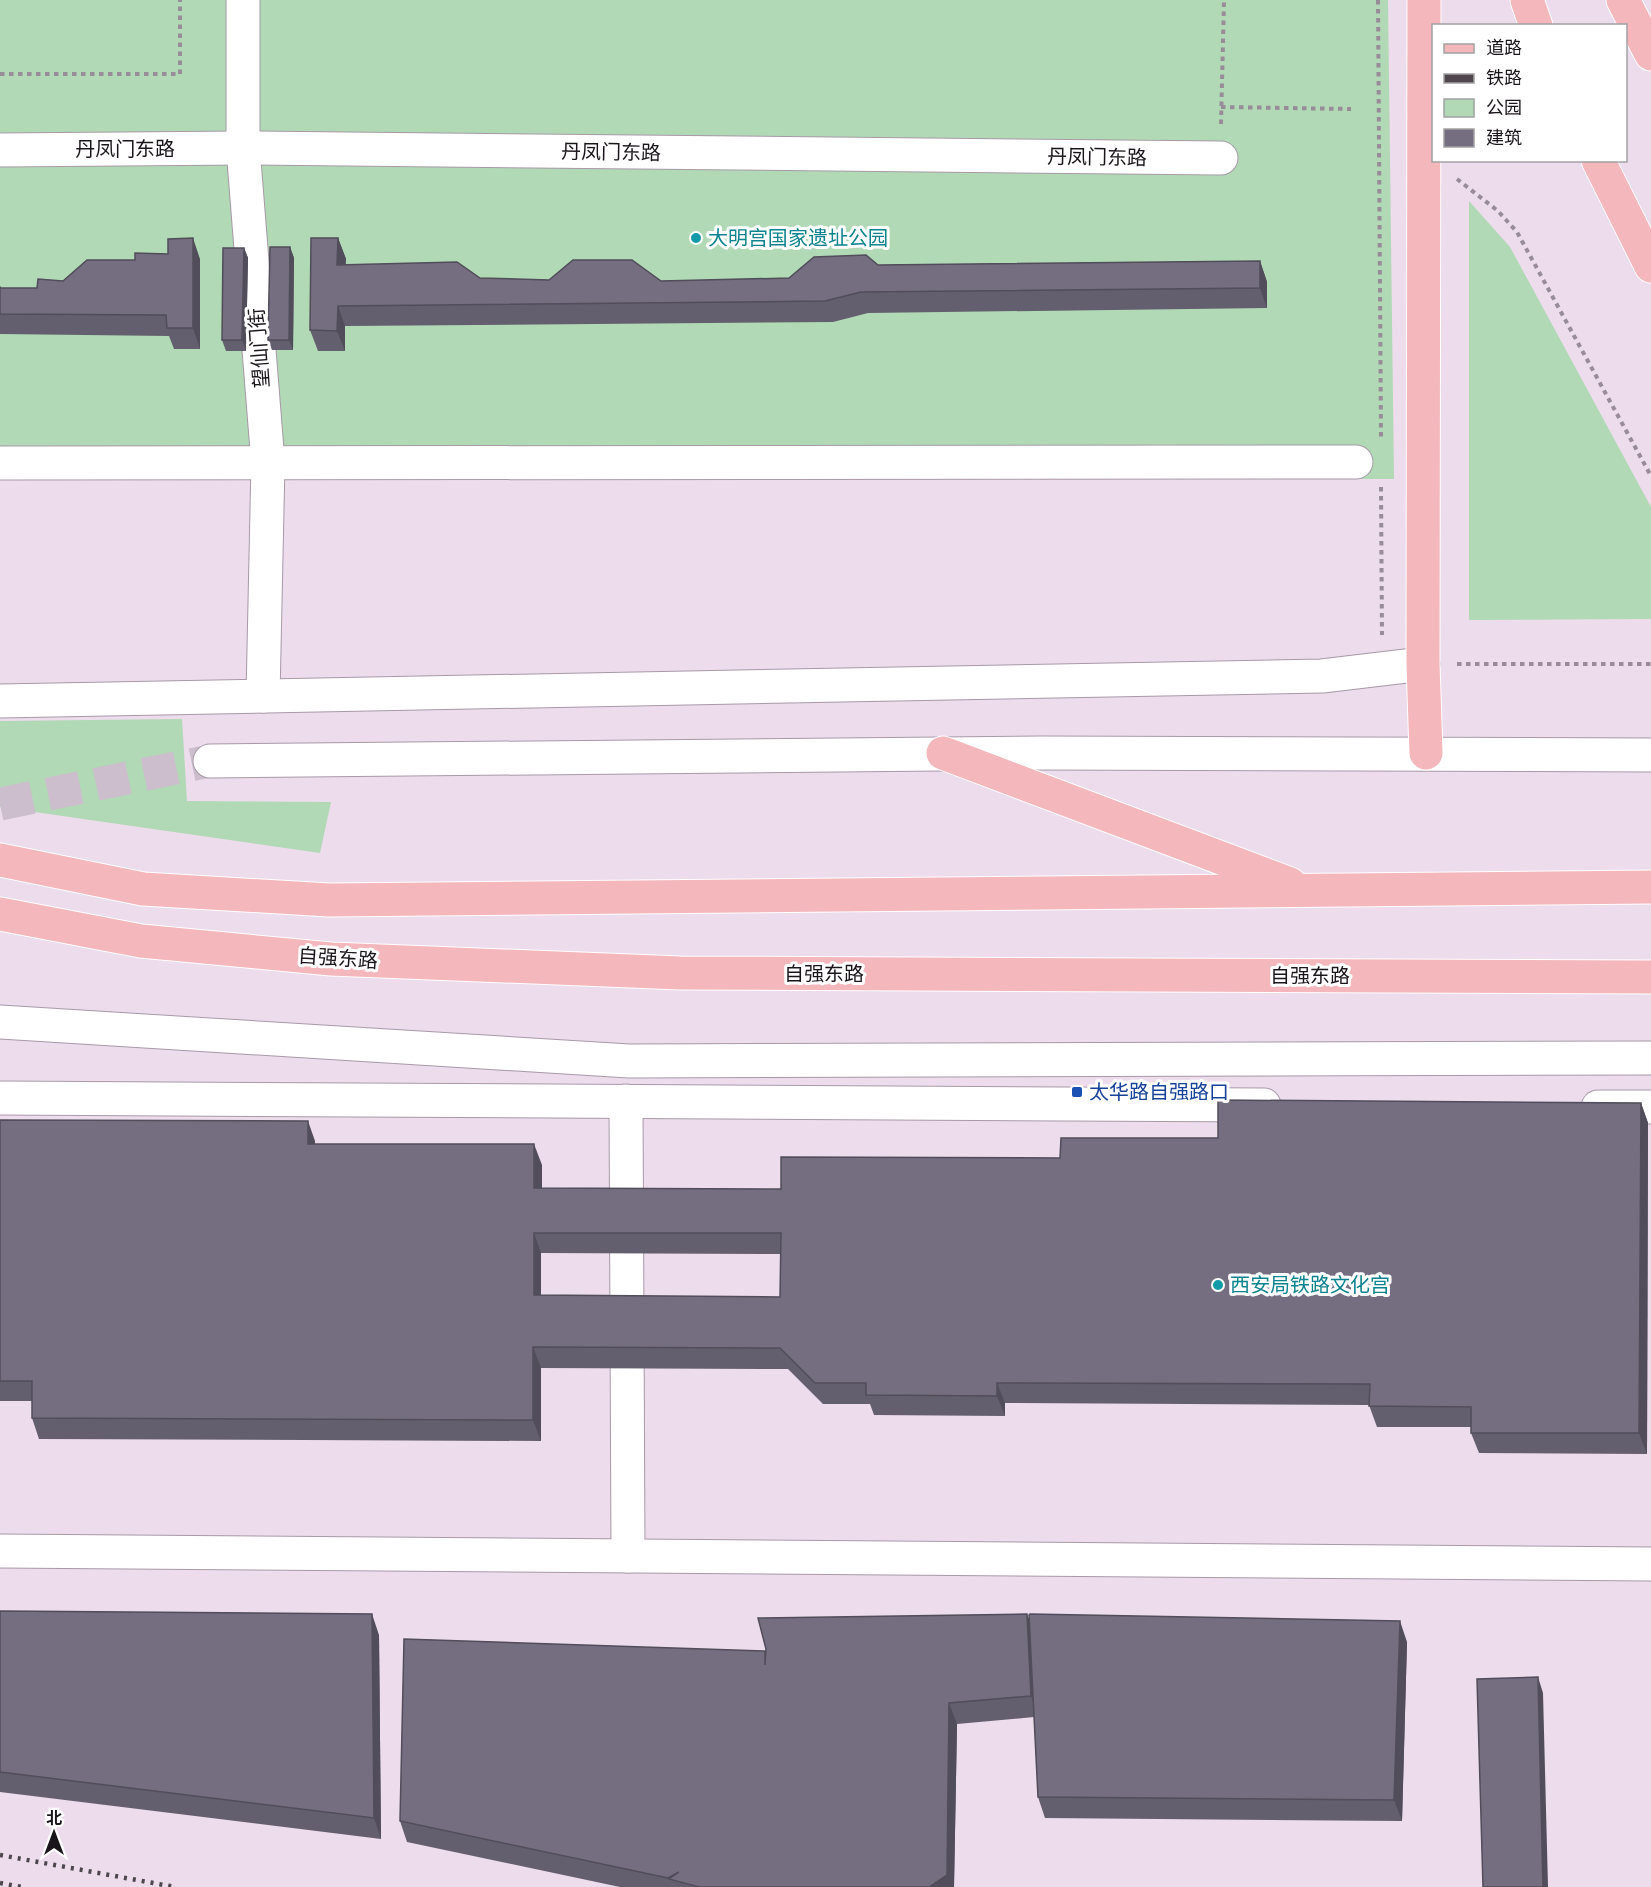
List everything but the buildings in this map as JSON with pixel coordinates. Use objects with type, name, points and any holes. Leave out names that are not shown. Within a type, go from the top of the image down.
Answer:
[{"type":"main road","points":[[1424,0],[1423,664],[1426,753]]},
{"type":"main road","points":[[1527,0],[1535,24]]},
{"type":"main road","points":[[1623,0],[1651,54]]},
{"type":"main road","points":[[1599,162],[1651,266]]},
{"type":"main road","points":[[943,753],[1309,891]]},
{"type":"main road","points":[[0,860],[143,889],[329,900],[1651,887]]},
{"type":"main road","name":"自强东路","points":[[0,914],[141,941],[319,957],[680,974],[1651,977]]},
{"type":"street","name":"望仙门街","points":[[243,0],[243,148],[268,463],[263,696]]},
{"type":"street","name":"丹凤门东路","points":[[0,150],[243,148],[1221,158]]},
{"type":"street","points":[[0,463],[1368,469]]},
{"type":"street","points":[[0,701],[1322,676],[1423,664]]},
{"type":"street","points":[[210,761],[943,753],[1651,755]]},
{"type":"street","points":[[0,1022],[629,1061],[1651,1058]]},
{"type":"street","points":[[0,1098],[1293,1105]]},
{"type":"street","points":[[626,1101],[628,1556]]},
{"type":"street","points":[[1567,1107],[1651,1107]]},
{"type":"street","points":[[0,1551],[1651,1564]]},
{"type":"path","points":[[0,74],[180,74],[180,0]]},
{"type":"path","points":[[1221,158],[1224,0]]},
{"type":"path","points":[[1378,0],[1381,440]]},
{"type":"path","points":[[1221,107],[1351,109]]},
{"type":"path","points":[[1379,128],[1475,192],[1498,211],[1516,232],[1651,476]]},
{"type":"path","points":[[1368,469],[1382,668]]},
{"type":"path","points":[[1423,664],[1651,664]]},
{"type":"green space","name":"大明宫国家遗址公园","points":[[0,0],[1388,0],[1394,479],[0,477]]},
{"type":"green space","points":[[1469,201],[1510,247],[1651,507],[1651,619],[1469,620]]},
{"type":"green space","points":[[182,719],[187,801],[331,802],[320,853],[0,807],[0,721]]},
{"type":"tunnel","points":[[0,804],[210,761]]},
{"type":"railway","points":[[0,1855],[175,1887]]},
{"type":"railway","points":[[0,1883],[22,1887]]},
{"type":"place","name":"大明宫国家遗址公园","points":[[696,238]]},
{"type":"place","name":"太华路自强路口","points":[[1077,1092]]},
{"type":"place","name":"西安局铁路文化宫","points":[[1218,1285]]}]
